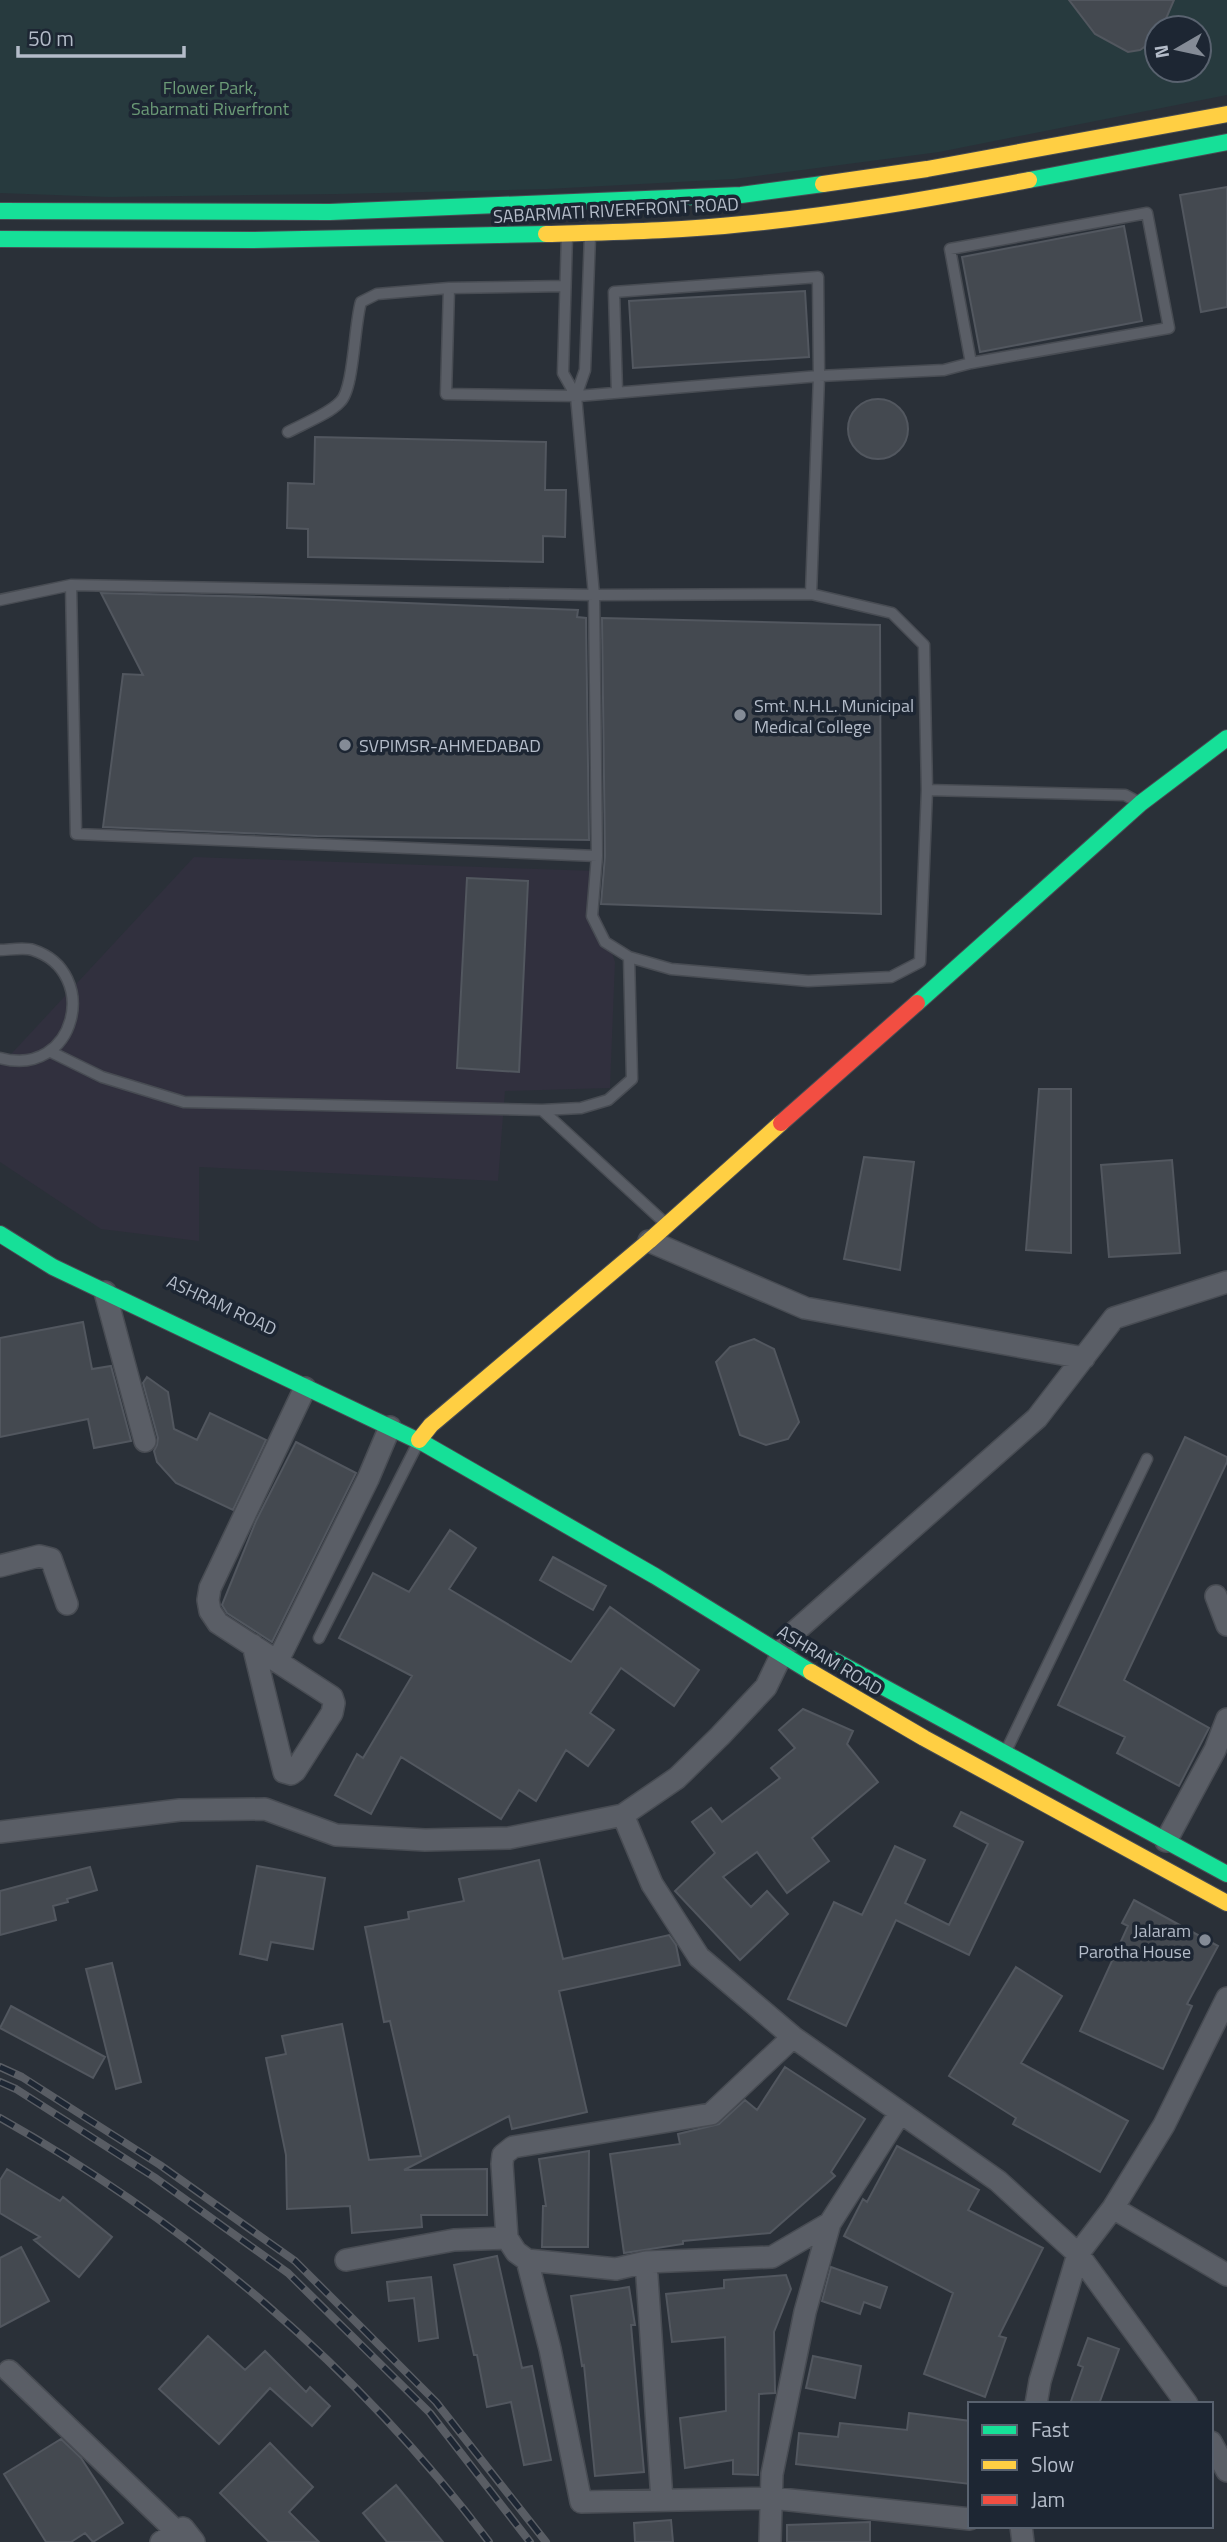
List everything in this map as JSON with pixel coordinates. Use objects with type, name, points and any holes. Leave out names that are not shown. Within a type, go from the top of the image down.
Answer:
[{"type":"street","name":"SABARMATI RIVERFRONT ROAD","points":[[0,211],[330,212],[731,195],[926,169],[1227,114]]},
{"type":"street","name":"SABARMATI RIVERFRONT ROAD","points":[[0,239],[330,240],[733,225],[975,190],[1227,142]]},
{"type":"street","points":[[731,195],[733,225]]},
{"type":"street","points":[[565,203],[567,233]]},
{"type":"street","points":[[419,1440],[431,1425],[649,1241],[1141,803],[1227,738]]},
{"type":"street","name":"ASHRAM ROAD","points":[[0,1234],[53,1267],[419,1440],[655,1576],[783,1656],[936,1745],[1227,1903]]},
{"type":"street","points":[[649,1241],[805,1308],[1084,1358]]},
{"type":"street","points":[[0,1832],[180,1810],[265,1809],[336,1835],[425,1840],[509,1838],[623,1815],[677,1778],[766,1687],[791,1635],[1037,1418],[1114,1318],[1227,1282]]},
{"type":"street","points":[[105,1292],[145,1441]]},
{"type":"street","points":[[253,1645],[284,1772],[287,1774],[295,1771],[332,1713],[334,1703],[328,1693],[214,1620],[208,1600],[210,1588],[305,1388]]},
{"type":"street","points":[[278,1660],[368,1479],[390,1427]]},
{"type":"street","points":[[0,1566],[39,1556],[51,1559],[67,1604]]},
{"type":"street","points":[[1216,1596],[1227,1625]]},
{"type":"street","name":"ASHRAM ROAD","points":[[822,1653],[1227,1874]]},
{"type":"street","points":[[1166,1842],[1215,1750],[1227,1719]]},
{"type":"street","points":[[623,1815],[652,1884],[699,1957],[793,2037],[998,2181],[1078,2254],[1185,2402]]},
{"type":"street","points":[[1036,2402],[1040,2381],[1078,2254],[1113,2208],[1164,2125],[1227,1998]]},
{"type":"street","points":[[793,2037],[711,2114],[513,2147],[503,2155],[502,2164],[507,2238],[516,2252],[527,2260],[616,2269],[646,2263],[772,2257],[830,2223]]},
{"type":"street","points":[[770,2542],[772,2474],[806,2312],[830,2223],[900,2113]]},
{"type":"street","points":[[1113,2208],[1227,2275]]},
{"type":"street","points":[[346,2260],[454,2240],[507,2238]]},
{"type":"street","points":[[527,2260],[550,2349],[581,2502],[771,2498],[968,2519]]},
{"type":"street","points":[[646,2263],[662,2500]]},
{"type":"street","points":[[9,2371],[177,2539]]},
{"type":"street","points":[[1213,2446],[1227,2471]]},
{"type":"lane","points":[[449,288],[446,394],[576,396],[819,376],[944,370],[1169,328],[1147,213],[950,249],[971,363]]},
{"type":"lane","points":[[576,396],[585,370],[590,232]]},
{"type":"lane","points":[[0,600],[71,585],[594,594],[811,594],[891,613],[924,645],[927,790],[920,962],[891,978],[808,981],[671,969],[629,957],[605,942],[592,916],[597,856],[594,594],[576,396],[563,373],[567,233]]},
{"type":"lane","points":[[617,392],[614,292],[818,277],[819,376],[811,594]]},
{"type":"lane","points":[[288,432],[340,403],[348,392],[356,318],[361,302],[377,295],[449,288],[565,286]]},
{"type":"lane","points":[[71,585],[76,834],[597,856]]},
{"type":"lane","points":[[927,790],[1125,795],[1141,803]]},
{"type":"lane","points":[[0,950],[32,950],[50,960],[59,966],[74,994],[71,1026],[51,1052],[19,1063],[0,1058]]},
{"type":"lane","points":[[51,1052],[102,1077],[184,1101],[542,1110],[581,1108],[608,1100],[632,1079],[629,957]]},
{"type":"lane","points":[[542,1110],[667,1225]]},
{"type":"lane","points":[[319,1638],[419,1440]]},
{"type":"lane","points":[[1005,1754],[1147,1459]]},
{"type":"shaded area","points":[[194,857],[597,871],[596,904],[615,962],[610,1088],[505,1091],[498,1181],[199,1167],[199,1241],[101,1229],[0,1162],[0,1066]]},
{"type":"green space","name":"Flower Park, Sabarmati Riverfront","points":[[0,0],[1227,0],[1227,95],[939,152],[734,179],[547,189],[109,197],[0,193]]},
{"type":"building","points":[[1069,0],[1174,0],[1168,14],[1143,14],[1143,48],[1140,50],[1128,52],[1095,34]]},
{"type":"building","points":[[1227,187],[1227,307],[1201,312],[1180,195]]},
{"type":"building","points":[[1124,226],[1142,321],[980,352],[962,257]]},
{"type":"building","points":[[805,291],[809,357],[633,368],[629,301]]},
{"type":"building","points":[[878,399],[899,408],[908,429],[899,450],[878,459],[857,450],[848,429],[857,408]]},
{"type":"building","points":[[315,437],[546,442],[545,490],[566,490],[565,537],[543,536],[543,562],[308,557],[308,529],[287,528],[288,483],[314,484]]},
{"type":"building","name":"SVPIMSR-AHMEDABAD","points":[[101,593],[578,610],[577,617],[586,618],[589,840],[317,836],[103,827],[123,674],[143,675]]},
{"type":"building","name":"Smt. N.H.L. Municipal Medical College","points":[[602,618],[880,625],[881,914],[601,904],[605,856]]},
{"type":"building","points":[[467,878],[528,881],[519,1072],[457,1068]]},
{"type":"building","points":[[1039,1089],[1071,1089],[1071,1253],[1026,1250]]},
{"type":"building","points":[[864,1157],[914,1162],[900,1270],[844,1259]]},
{"type":"building","points":[[1172,1160],[1180,1253],[1109,1257],[1101,1165]]},
{"type":"building","points":[[83,1322],[92,1369],[111,1366],[131,1441],[94,1448],[88,1419],[0,1437],[0,1338]]},
{"type":"building","points":[[754,1339],[774,1349],[799,1422],[788,1439],[766,1445],[740,1435],[716,1362],[730,1347]]},
{"type":"building","points":[[147,1377],[168,1392],[174,1429],[197,1440],[210,1413],[266,1440],[233,1510],[176,1483],[157,1462],[154,1451],[158,1438],[143,1383]]},
{"type":"building","points":[[1185,1437],[1227,1457],[1227,1462],[1124,1680],[1209,1728],[1179,1786],[1117,1753],[1125,1737],[1058,1705]]},
{"type":"building","points":[[296,1442],[356,1473],[272,1642],[227,1613],[222,1605],[256,1521]]},
{"type":"building","points":[[450,1530],[476,1548],[449,1589],[571,1662],[610,1607],[699,1670],[674,1706],[621,1668],[590,1713],[614,1730],[588,1766],[566,1750],[536,1801],[519,1790],[501,1819],[401,1757],[371,1814],[335,1795],[357,1754],[363,1758],[412,1676],[339,1638],[373,1573],[409,1592]]},
{"type":"building","points":[[553,1557],[606,1586],[593,1610],[540,1580]]},
{"type":"building","points":[[803,1709],[853,1731],[847,1744],[878,1782],[812,1838],[829,1861],[787,1893],[757,1852],[723,1877],[751,1907],[767,1891],[788,1914],[740,1960],[675,1891],[715,1853],[692,1822],[711,1808],[722,1822],[780,1778],[771,1768],[795,1748],[779,1730]]},
{"type":"building","points":[[961,1812],[1023,1842],[969,1955],[896,1920],[846,2026],[788,1999],[834,1902],[862,1915],[895,1846],[925,1860],[905,1903],[949,1925],[988,1844],[954,1826]]},
{"type":"building","points":[[539,1860],[563,1959],[669,1935],[676,1945],[680,1965],[559,1991],[587,2112],[512,2129],[509,2116],[404,2170],[487,2169],[487,2215],[421,2215],[422,2227],[352,2233],[350,2206],[287,2209],[286,2155],[266,2058],[286,2054],[282,2036],[342,2024],[369,2160],[421,2156],[390,2021],[384,2022],[365,1927],[409,1919],[408,1912],[464,1901],[459,1879]]},
{"type":"building","points":[[257,1866],[325,1878],[313,1949],[271,1942],[267,1960],[240,1954]]},
{"type":"building","points":[[90,1867],[97,1890],[53,1906],[56,1920],[0,1935],[0,1891]]},
{"type":"building","points":[[1134,1900],[1218,1946],[1187,2004],[1192,2006],[1163,2069],[1080,2031],[1128,1926],[1122,1923]]},
{"type":"building","points":[[112,1963],[141,2082],[116,2089],[86,1969]]},
{"type":"building","points":[[1016,1967],[1062,1996],[1021,2063],[1128,2121],[1100,2172],[1013,2124],[1016,2118],[949,2076]]},
{"type":"building","points":[[11,2006],[105,2057],[93,2078],[0,2028]]},
{"type":"building","points":[[785,2067],[865,2119],[831,2172],[835,2176],[770,2233],[683,2241],[683,2244],[624,2253],[610,2154],[680,2144],[678,2134],[719,2124],[745,2100],[757,2110]]},
{"type":"building","points":[[897,2146],[979,2190],[968,2210],[1043,2248],[999,2336],[1006,2338],[985,2397],[924,2374],[953,2293],[844,2236],[863,2199],[867,2202]]},
{"type":"building","points":[[589,2151],[588,2247],[542,2247],[543,2206],[546,2206],[539,2159]]},
{"type":"building","points":[[7,2169],[60,2201],[63,2197],[112,2237],[79,2277],[34,2240],[40,2237],[0,2213],[0,2180]]},
{"type":"building","points":[[21,2247],[49,2301],[0,2327],[0,2258]]},
{"type":"building","points":[[497,2256],[522,2368],[532,2366],[551,2460],[524,2465],[511,2402],[487,2407],[454,2265]]},
{"type":"building","points":[[831,2267],[887,2287],[880,2308],[864,2302],[860,2314],[822,2301]]},
{"type":"building","points":[[786,2275],[791,2289],[774,2332],[775,2393],[759,2394],[758,2475],[733,2474],[733,2460],[685,2468],[680,2418],[726,2411],[725,2337],[672,2342],[666,2294],[724,2288],[724,2280]]},
{"type":"building","points":[[431,2277],[438,2338],[419,2341],[414,2298],[389,2301],[387,2282]]},
{"type":"building","points":[[629,2287],[635,2325],[631,2325],[644,2472],[595,2476],[584,2365],[582,2366],[571,2296]]},
{"type":"building","points":[[208,2336],[245,2370],[265,2351],[306,2392],[310,2387],[330,2406],[312,2426],[270,2388],[219,2444],[159,2389]]},
{"type":"building","points":[[1088,2338],[1119,2349],[1100,2402],[1071,2402],[1083,2367],[1078,2365]]},
{"type":"building","points":[[813,2356],[861,2366],[855,2398],[806,2388]]},
{"type":"building","points":[[909,2413],[968,2421],[968,2484],[796,2464],[799,2433],[838,2437],[840,2423],[907,2430]]},
{"type":"building","points":[[61,2439],[81,2458],[123,2523],[93,2542],[85,2533],[71,2542],[46,2542],[4,2474]]},
{"type":"building","points":[[270,2443],[313,2487],[289,2512],[319,2542],[269,2542],[220,2493]]},
{"type":"building","points":[[396,2485],[443,2542],[387,2542],[363,2513]]},
{"type":"building","points":[[671,2520],[673,2542],[635,2542],[634,2523]]},
{"type":"building","points":[[870,2522],[870,2542],[787,2542],[787,2525]]},
{"type":"railway","points":[[0,2067],[22,2077],[160,2165],[295,2261],[436,2402],[546,2542]]},
{"type":"railway","points":[[0,2082],[16,2089],[154,2177],[288,2273],[430,2413],[530,2542]]},
{"type":"railway","points":[[0,2118],[138,2205],[204,2253],[267,2305],[327,2360],[384,2418],[438,2478],[489,2542]]},
{"type":"traffic: fast","points":[[1029,180],[1227,142]]},
{"type":"traffic: fast","points":[[0,211],[330,212],[741,195],[823,184]]},
{"type":"traffic: fast","points":[[0,239],[251,240],[546,234]]},
{"type":"traffic: fast","points":[[917,1003],[1141,803],[1227,738]]},
{"type":"traffic: fast","points":[[0,1234],[53,1267],[425,1444],[655,1576],[811,1672]]},
{"type":"traffic: fast","points":[[832,1659],[1227,1874]]},
{"type":"traffic: slow","points":[[823,184],[927,169],[1227,114]]},
{"type":"traffic: slow","points":[[546,234],[669,230],[815,216],[1029,180]]},
{"type":"traffic: slow","points":[[419,1440],[431,1425],[649,1241],[781,1123]]},
{"type":"traffic: slow","points":[[811,1672],[924,1738],[1227,1903]]},
{"type":"traffic: jam","points":[[781,1123],[917,1003]]},
{"type":"place","name":"Smt. N.H.L. Municipal Medical College","points":[[740,715]]},
{"type":"place","name":"SVPIMSR-AHMEDABAD","points":[[345,745]]},
{"type":"place","name":"Jalaram Parotha House","points":[[1205,1940]]}]
